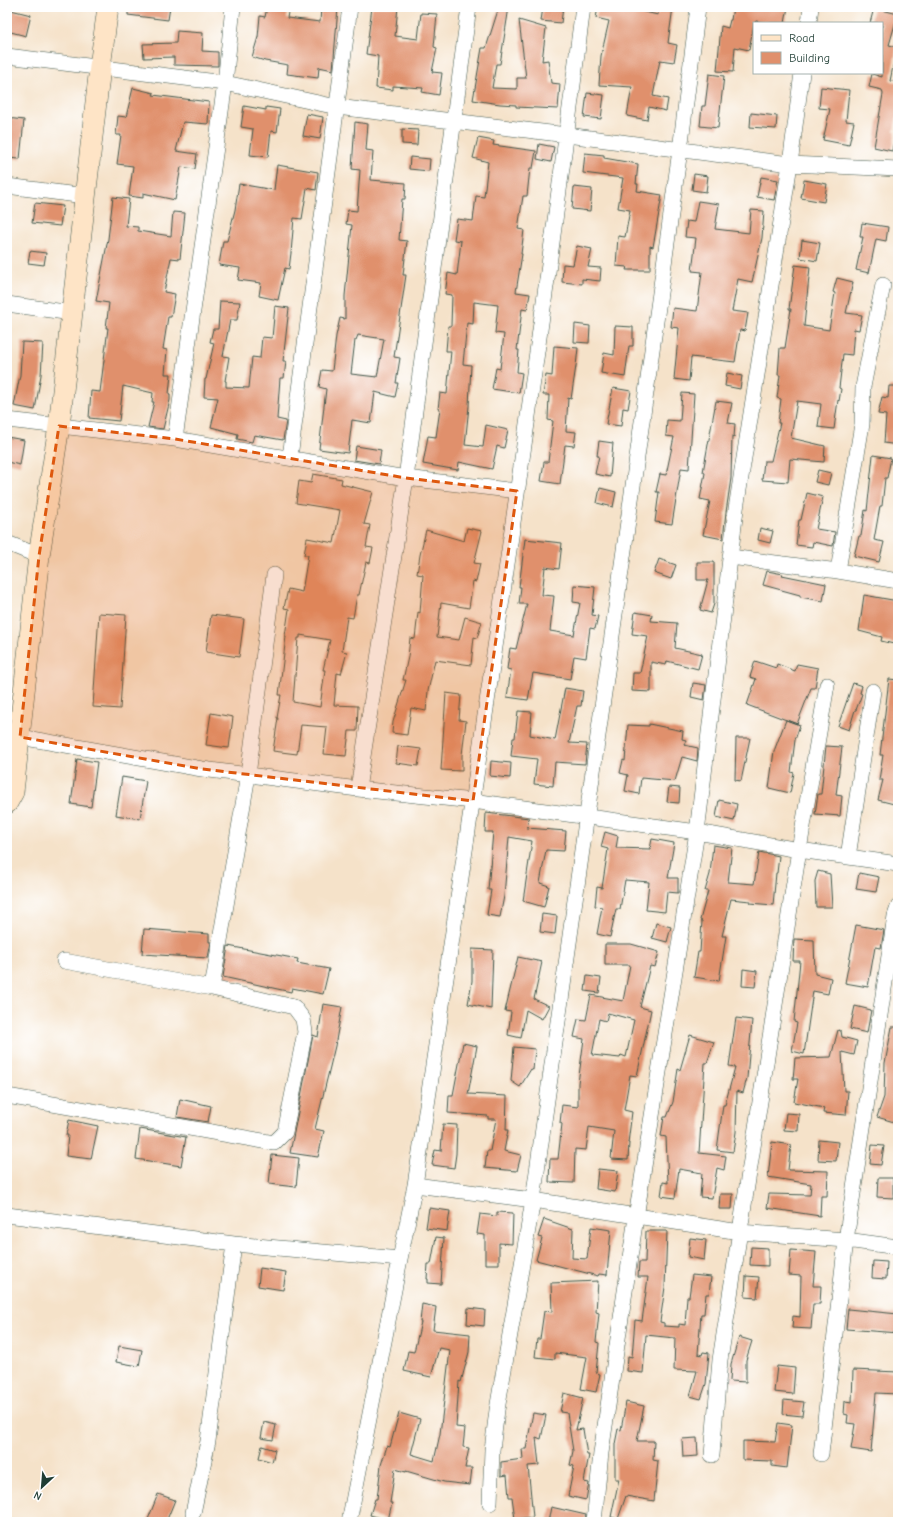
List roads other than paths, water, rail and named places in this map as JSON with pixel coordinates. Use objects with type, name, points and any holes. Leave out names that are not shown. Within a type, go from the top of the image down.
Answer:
[{"type":"main road","points":[[7,803],[13,792],[39,556],[59,426],[108,7]]},
{"type":"street","points":[[175,439],[225,83],[233,7]]},
{"type":"street","points":[[290,458],[350,7]]},
{"type":"street","points":[[358,789],[406,478],[469,7]]},
{"type":"street","points":[[349,1522],[415,1185],[473,800],[567,135],[583,7]]},
{"type":"street","points":[[490,1503],[492,1450],[496,1410],[533,1200],[680,150],[698,7]]},
{"type":"street","points":[[809,22],[811,7]]},
{"type":"street","points":[[7,56],[225,83],[337,107],[790,164],[898,167]]},
{"type":"street","points":[[594,1522],[601,1453],[696,832],[730,557],[790,164],[802,74]]},
{"type":"street","points":[[7,186],[85,196]]},
{"type":"street","points":[[838,571],[862,424],[863,387],[883,285]]},
{"type":"street","points":[[7,304],[72,313]]},
{"type":"street","points":[[7,420],[175,439],[406,478],[517,491]]},
{"type":"street","points":[[7,543],[39,556]]},
{"type":"street","points":[[730,557],[838,571],[898,581]]},
{"type":"street","points":[[212,988],[248,775],[274,575]]},
{"type":"street","points":[[712,1455],[720,1360],[799,850],[827,685]]},
{"type":"street","points":[[848,857],[873,691]]},
{"type":"street","points":[[20,736],[202,769],[358,789],[473,800],[587,818],[696,832],[799,850],[898,864]]},
{"type":"street","points":[[822,1454],[846,1240],[895,916],[898,907]]},
{"type":"street","points":[[7,1096],[274,1143],[285,1132],[306,1032],[303,1020],[294,1006],[212,988],[64,961]]},
{"type":"street","points":[[415,1185],[533,1200],[740,1232],[846,1240],[898,1247]]},
{"type":"street","points":[[7,1216],[234,1244],[400,1260]]},
{"type":"street","points":[[193,1514],[208,1441],[234,1244]]}]
